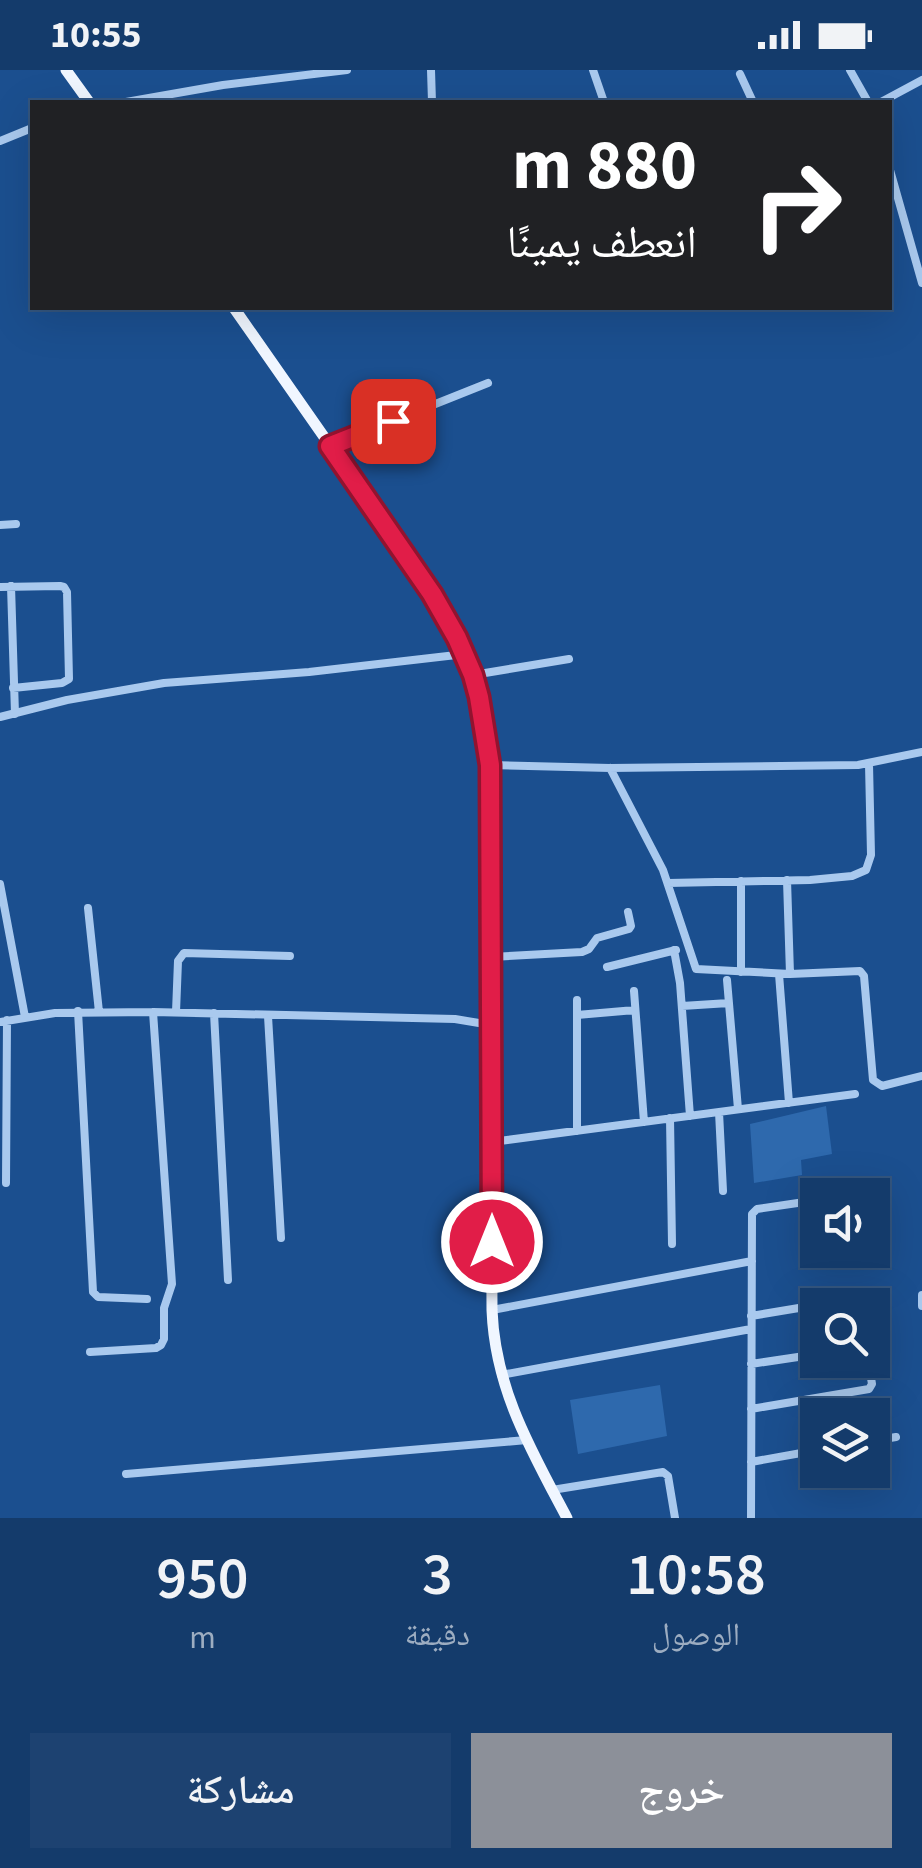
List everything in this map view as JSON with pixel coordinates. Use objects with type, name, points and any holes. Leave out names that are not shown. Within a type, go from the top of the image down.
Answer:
[{"type":"main road","points":[[66,70],[87,100]]},
{"type":"main road","points":[[235,310],[432,594],[473,675],[490,765],[494,1343],[501,1375],[526,1440],[567,1518]]},
{"type":"street","points":[[137,100],[290,73],[347,70]]},
{"type":"street","points":[[431,70],[432,100]]},
{"type":"street","points":[[850,70],[867,100]]},
{"type":"street","points":[[597,72],[604,100]]},
{"type":"street","points":[[740,74],[751,100]]},
{"type":"street","points":[[885,100],[922,80]]},
{"type":"street","points":[[0,141],[30,129]]},
{"type":"street","points":[[892,177],[922,283]]},
{"type":"street","points":[[330,446],[488,383]]},
{"type":"street","points":[[0,525],[16,524]]},
{"type":"street","points":[[10,586],[15,714]]},
{"type":"street","points":[[0,587],[66,589],[70,679],[14,688]]},
{"type":"street","points":[[0,717],[67,700],[164,683],[465,654]]},
{"type":"street","points":[[473,675],[569,659]]},
{"type":"street","points":[[490,765],[610,768],[868,764],[922,752]]},
{"type":"street","points":[[668,882],[857,875],[869,865],[871,855],[868,764]]},
{"type":"street","points":[[610,768],[668,882],[694,968],[779,974],[862,972],[873,1080],[882,1086],[922,1076]]},
{"type":"street","points":[[787,880],[790,974]]},
{"type":"street","points":[[741,881],[741,972]]},
{"type":"street","points":[[0,884],[25,1017]]},
{"type":"street","points":[[88,908],[98,1012]]},
{"type":"street","points":[[491,957],[582,952],[597,938],[629,930],[628,912]]},
{"type":"street","points":[[607,967],[676,949],[690,1116]]},
{"type":"street","points":[[176,1012],[178,961],[184,952],[290,956]]},
{"type":"street","points":[[779,974],[789,1103]]},
{"type":"street","points":[[727,980],[738,1110]]},
{"type":"street","points":[[634,991],[644,1122]]},
{"type":"street","points":[[577,1000],[577,1130]]},
{"type":"street","points":[[682,1006],[729,1003]]},
{"type":"street","points":[[577,1014],[635,1010]]},
{"type":"street","points":[[78,1011],[93,1292],[98,1297],[147,1299]]},
{"type":"street","points":[[6,1183],[3,1021],[78,1011],[456,1020],[491,1025]]},
{"type":"street","points":[[90,1352],[156,1348],[164,1339],[164,1308],[172,1284],[153,1012]]},
{"type":"street","points":[[214,1014],[228,1280]]},
{"type":"street","points":[[268,1016],[281,1238]]},
{"type":"street","points":[[492,1142],[855,1094]]},
{"type":"street","points":[[720,1112],[723,1191]]},
{"type":"street","points":[[670,1118],[672,1244]]},
{"type":"street","points":[[751,1518],[752,1216],[754,1211],[800,1203]]},
{"type":"street","points":[[492,1310],[752,1261]]},
{"type":"street","points":[[922,1294],[922,1306]]},
{"type":"street","points":[[752,1316],[800,1310]]},
{"type":"street","points":[[501,1375],[751,1329]]},
{"type":"street","points":[[751,1364],[800,1357]]},
{"type":"street","points":[[751,1409],[869,1389],[871,1378]]},
{"type":"street","points":[[890,1438],[896,1437]]},
{"type":"street","points":[[126,1474],[526,1440]]},
{"type":"street","points":[[751,1462],[800,1453]]},
{"type":"street","points":[[552,1490],[665,1472],[675,1518]]},
{"type":"shaded area","points":[[826,1106],[832,1154],[801,1160],[802,1175],[754,1183],[750,1124]]},
{"type":"shaded area","points":[[660,1385],[667,1436],[578,1454],[570,1400]]},
{"type":"route","points":[[393,421],[330,446],[432,594],[457,638],[473,675],[484,719],[490,765],[492,1242]]}]
